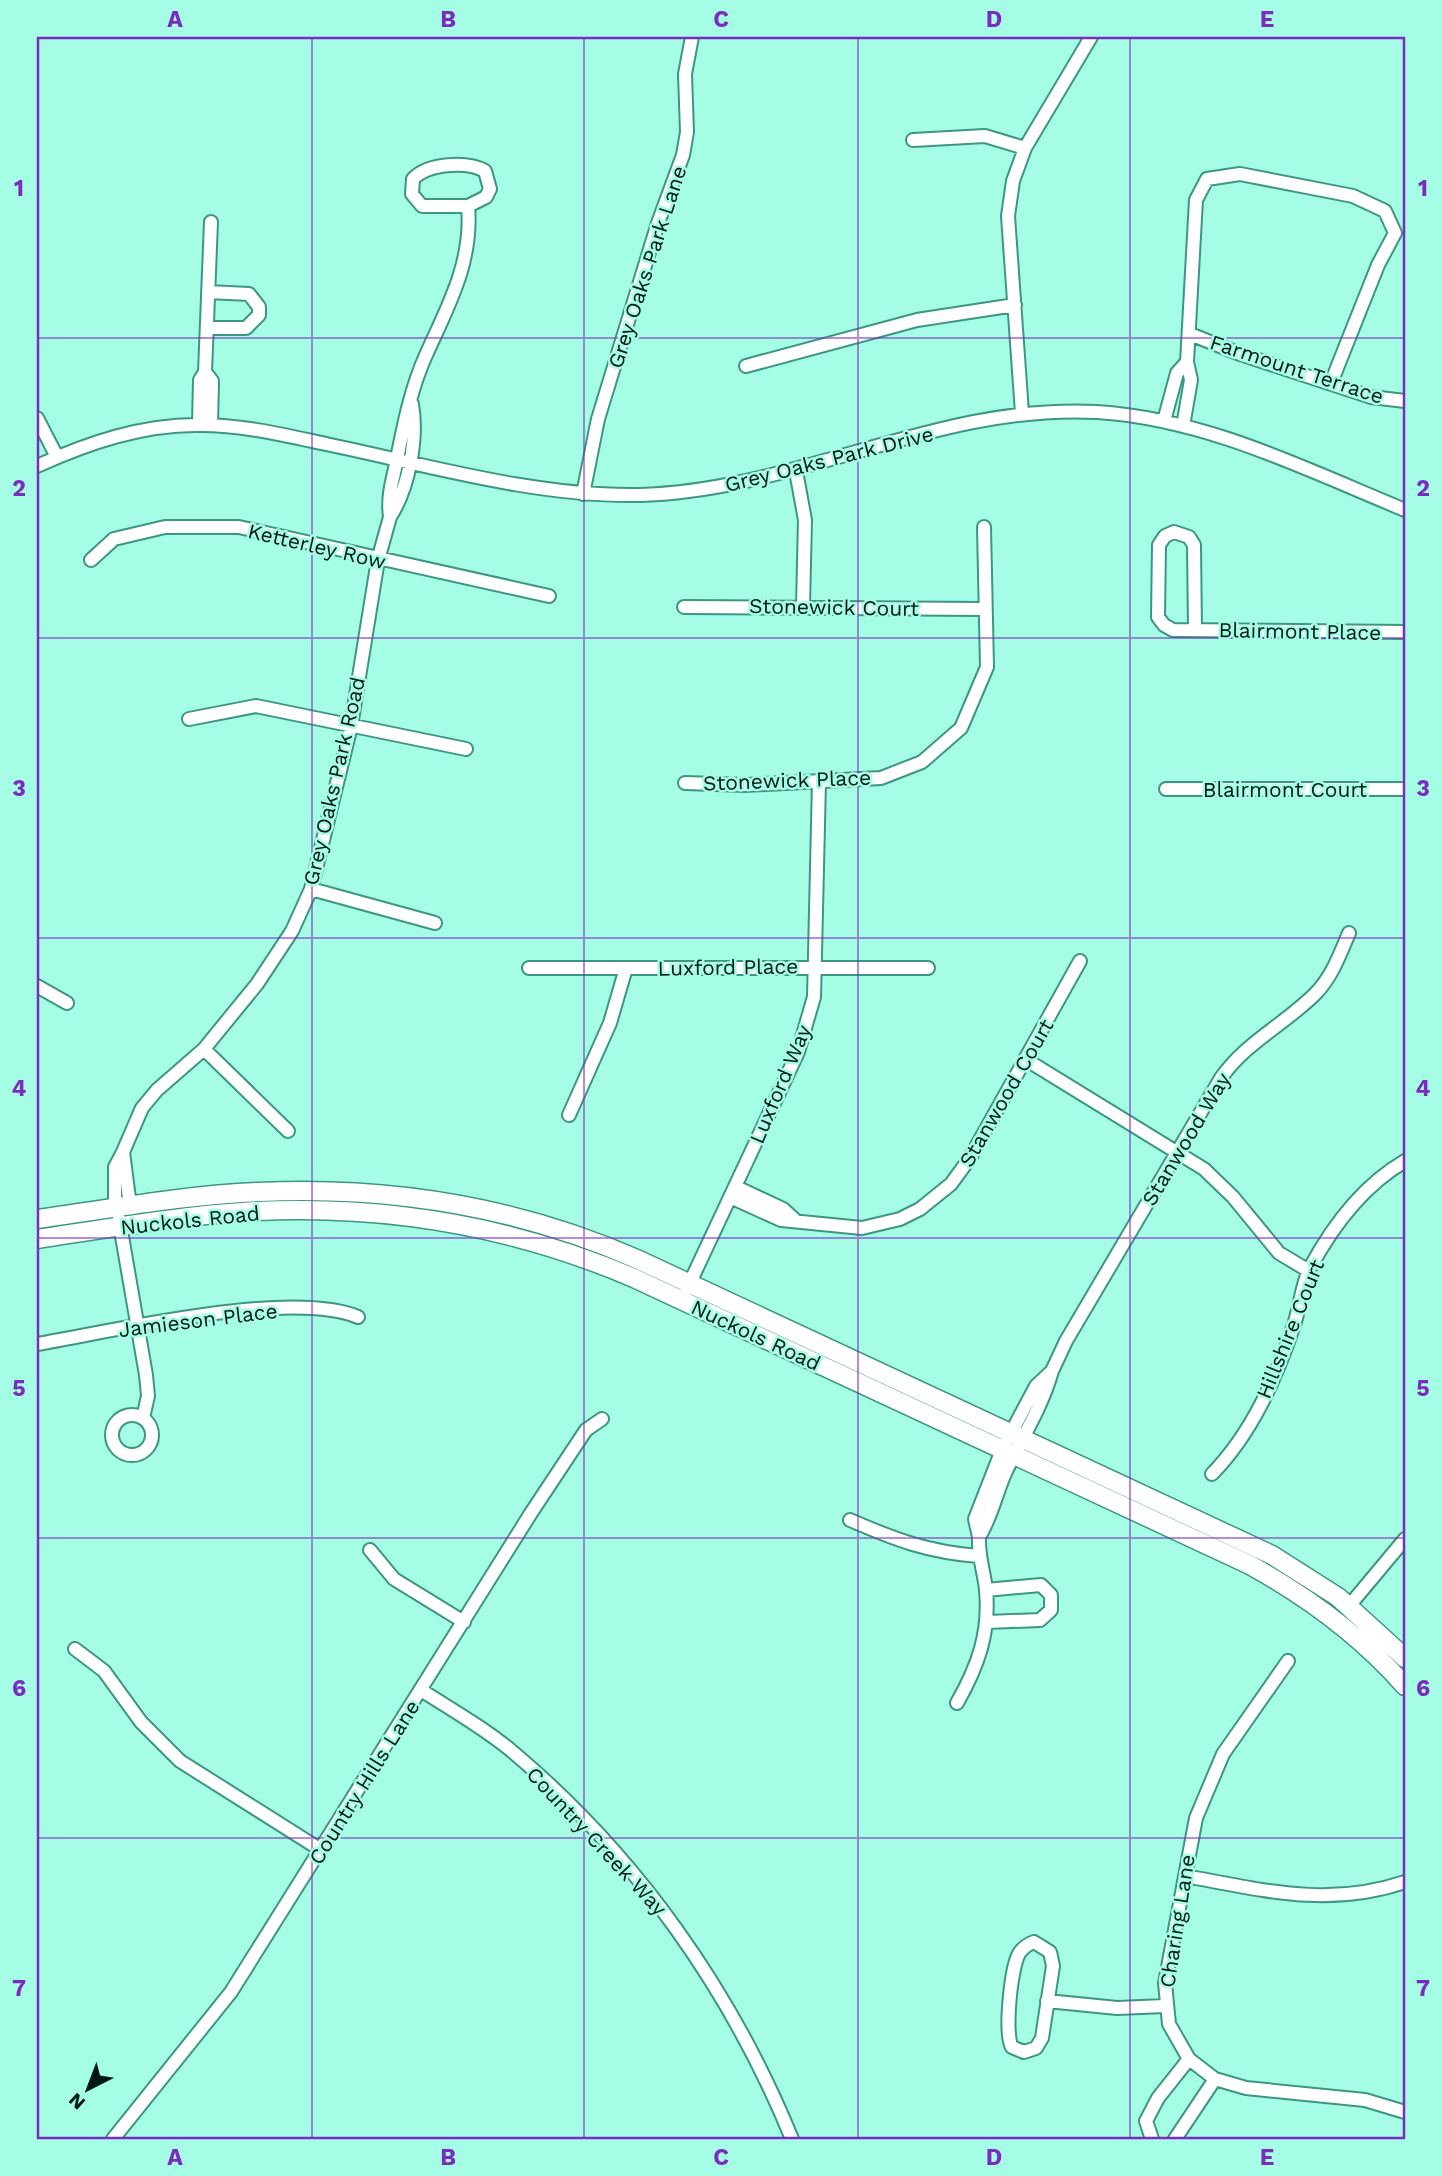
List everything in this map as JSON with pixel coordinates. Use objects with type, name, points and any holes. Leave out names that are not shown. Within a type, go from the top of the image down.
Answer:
[{"type":"main road","name":"Nuckols Road","points":[[37,1219],[291,1191],[428,1199],[519,1217],[570,1232],[690,1283],[1272,1555],[1349,1606],[1405,1658]]},
{"type":"main road","name":"Nuckols Road","points":[[37,1239],[256,1212],[337,1211],[413,1217],[482,1227],[535,1242],[607,1267],[682,1301],[1275,1579],[1348,1630],[1405,1686]]},
{"type":"street","name":"Grey Oaks Park Lane","points":[[583,494],[598,419],[658,223],[683,155],[687,132],[685,74],[692,37]]},
{"type":"street","points":[[1022,413],[1008,216],[1013,181],[1025,148],[1091,37]]},
{"type":"street","points":[[913,140],[985,136],[1025,148]]},
{"type":"street","points":[[478,167],[490,180],[490,189],[486,197],[468,206],[422,206],[412,194],[412,179],[427,168],[478,167]]},
{"type":"street","points":[[1183,426],[1191,380],[1188,362],[1196,200],[1206,179],[1240,174],[1353,196],[1385,211],[1395,233],[1378,265],[1331,383]]},
{"type":"street","name":"Grey Oaks Park Road","points":[[143,1418],[148,1396],[120,1227],[123,1152],[142,1108],[157,1090],[205,1049],[257,984],[292,931],[311,889],[351,726],[378,560],[390,517],[398,504],[403,460],[414,421],[412,404],[419,374],[460,277],[467,248],[468,206]]},
{"type":"street","points":[[205,425],[212,381],[205,372],[211,222]]},
{"type":"street","points":[[206,328],[246,328],[259,315],[259,307],[249,293],[208,292]]},
{"type":"street","points":[[746,366],[917,320],[1015,305]]},
{"type":"street","name":"Farmount Terrace","points":[[1190,334],[1240,354],[1371,397],[1405,401]]},
{"type":"street","points":[[1164,421],[1177,373],[1188,362]]},
{"type":"street","name":"Grey Oaks Park Drive","points":[[37,466],[112,437],[159,427],[205,425],[256,429],[583,494],[692,491],[796,471],[972,421],[1022,413],[1096,412],[1164,421],[1233,439],[1405,510]]},
{"type":"street","points":[[37,418],[57,457]]},
{"type":"street","points":[[796,471],[805,520],[803,606]]},
{"type":"street","name":"Ketterley Row","points":[[91,560],[114,539],[177,527],[239,527],[549,596]]},
{"type":"street","name":"Stonewick Place","points":[[685,783],[745,785],[881,778],[922,762],[961,728],[987,667],[984,527]]},
{"type":"street","name":"Blairmont Place","points":[[1195,630],[1194,545],[1189,537],[1174,532],[1165,536],[1159,545],[1158,617],[1164,625],[1173,630],[1405,632]]},
{"type":"street","name":"Stonewick Court","points":[[684,607],[984,609]]},
{"type":"street","points":[[189,719],[256,706],[466,750]]},
{"type":"street","name":"Luxford Way","points":[[682,1301],[727,1221],[733,1192],[799,1052],[814,997],[819,781]]},
{"type":"street","name":"Blairmont Court","points":[[1166,789],[1405,789]]},
{"type":"street","points":[[311,889],[435,923]]},
{"type":"street","name":"Stanwood Way","points":[[957,1703],[978,1663],[987,1622],[986,1590],[978,1556],[979,1537],[975,1519],[1008,1453],[1046,1391],[1066,1341],[1230,1065],[1252,1043],[1314,995],[1334,969],[1349,933]]},
{"type":"street","name":"Stanwood Court","points":[[733,1192],[783,1209],[794,1219],[824,1227],[862,1228],[900,1219],[920,1209],[943,1191],[963,1169],[1080,961]]},
{"type":"street","name":"Luxford Place","points":[[529,968],[928,968]]},
{"type":"street","points":[[569,1115],[610,1023],[626,968]]},
{"type":"street","points":[[37,986],[67,1003]]},
{"type":"street","points":[[205,1049],[288,1131]]},
{"type":"street","points":[[1025,1059],[1218,1180],[1279,1253],[1309,1271]]},
{"type":"street","name":"Hillshire Court","points":[[1212,1474],[1244,1434],[1275,1376],[1291,1334],[1309,1271],[1350,1209],[1374,1185],[1405,1161]]},
{"type":"street","name":"Jamieson Place","points":[[37,1343],[136,1326],[270,1309],[336,1310],[358,1317]]},
{"type":"street","name":"Country Hills Lane","points":[[113,2139],[231,1992],[575,1446],[588,1429],[602,1419]]},
{"type":"street","points":[[850,1520],[904,1544],[928,1551],[978,1556]]},
{"type":"street","points":[[1349,1606],[1405,1539]]},
{"type":"street","points":[[370,1550],[394,1579],[464,1622]]},
{"type":"street","points":[[986,1590],[1041,1585],[1051,1595],[1051,1610],[1040,1620],[987,1622]]},
{"type":"street","points":[[75,1649],[104,1671],[141,1722],[180,1761],[321,1850]]},
{"type":"street","name":"Charing Lane","points":[[1289,1661],[1232,1740],[1215,1769],[1196,1818],[1165,1983],[1165,2006],[1174,2035],[1189,2059],[1215,2079],[1247,2088],[1364,2100],[1405,2112]]},
{"type":"street","name":"Country Creek Way","points":[[421,1689],[496,1740],[541,1777],[656,1901],[731,2011],[760,2065],[792,2139]]},
{"type":"street","points":[[1185,1876],[1321,1897],[1368,1893],[1405,1882]]},
{"type":"street","points":[[1034,1942],[1045,1947],[1052,1959],[1047,2001],[1040,2043],[1030,2051],[1018,2051],[1009,2041],[1007,2030],[1016,1959],[1023,1948],[1034,1942]]},
{"type":"street","points":[[1047,2001],[1117,2008],[1165,2006]]},
{"type":"street","points":[[1152,2139],[1146,2121],[1158,2098],[1189,2059]]},
{"type":"street","points":[[1175,2139],[1215,2079]]}]
